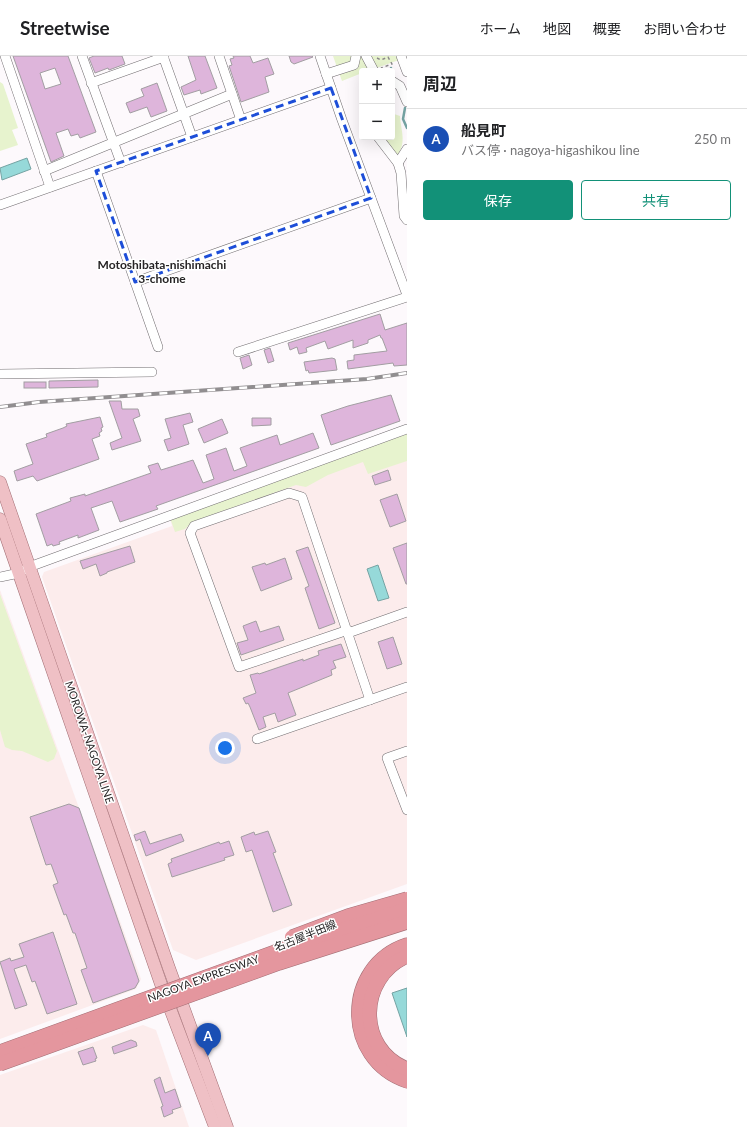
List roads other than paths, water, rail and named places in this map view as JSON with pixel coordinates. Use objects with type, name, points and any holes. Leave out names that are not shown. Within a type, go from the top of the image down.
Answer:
[{"type":"highway","points":[[166,989],[296,935],[348,916],[407,899]]},
{"type":"highway","name":"NAGOYA EXPRESSWAY","points":[[0,1052],[166,989],[407,909]]},
{"type":"highway","name":"NAGOYA EXPRESSWAY","points":[[0,1064],[279,963],[407,920]]},
{"type":"highway","points":[[279,963],[407,928]]},
{"type":"highway","points":[[407,945],[387,955],[369,975],[361,992],[358,1017],[364,1042],[374,1058],[391,1073],[407,1081]]},
{"type":"highway","points":[[407,956],[393,964],[376,984],[370,1000],[369,1016],[372,1032],[379,1047],[390,1059],[407,1069]]},
{"type":"main road","name":"MOROWA-NAGOYA LINE","points":[[0,482],[24,570],[166,989],[169,1006],[215,1127]]},
{"type":"main road","name":"MOROWA-NAGOYA LINE","points":[[0,519],[24,570]]},
{"type":"main road","name":"名古屋半田線","points":[[0,1048],[166,989],[303,937],[407,895]]},
{"type":"main road","name":"名古屋半田線","points":[[0,1068],[407,920]]},
{"type":"main road","name":"MOROWA-NAGOYA LINE","points":[[166,989],[181,1002],[227,1127]]},
{"type":"street","points":[[5,56],[50,187]]},
{"type":"street","points":[[82,56],[120,163]]},
{"type":"street","points":[[219,56],[241,120]]},
{"type":"street","points":[[238,352],[407,296],[320,56]]},
{"type":"street","points":[[326,74],[354,65],[356,56]]},
{"type":"street","points":[[366,56],[375,68]]},
{"type":"street","points":[[401,56],[407,72]]},
{"type":"street","points":[[92,83],[164,57],[192,137]]},
{"type":"street","points":[[395,83],[400,86],[407,102]]},
{"type":"street","points":[[0,205],[331,88]]},
{"type":"street","points":[[44,171],[232,94]]},
{"type":"street","points":[[380,140],[398,163],[401,173],[404,216],[407,220]]},
{"type":"street","points":[[398,163],[407,149]]},
{"type":"street","points":[[96,171],[158,348]]},
{"type":"street","points":[[135,282],[371,198]]},
{"type":"street","points":[[0,374],[152,372]]},
{"type":"street","points":[[0,577],[24,570],[407,428]]},
{"type":"street","points":[[370,700],[348,631],[302,497],[289,493],[194,526],[190,534],[239,667],[348,631],[407,612]]},
{"type":"street","points":[[256,739],[407,687]]},
{"type":"street","points":[[407,751],[387,758],[407,810]]},
{"type":"water","points":[[27,158],[31,169],[2,180],[0,168]]},
{"type":"water","points":[[378,565],[389,598],[378,601],[367,569]]},
{"type":"water","points":[[407,988],[407,1037],[392,993]]},
{"type":"waterway","points":[[405,108],[403,119],[407,128]]},
{"type":"railway","points":[[0,407],[39,402],[367,379],[407,373]]},
{"type":"place","name":"船見町","points":[[208,1056]]},
{"type":"district","name":"Motoshibata-nishimachi 3-chome","points":[[162,271]]}]
